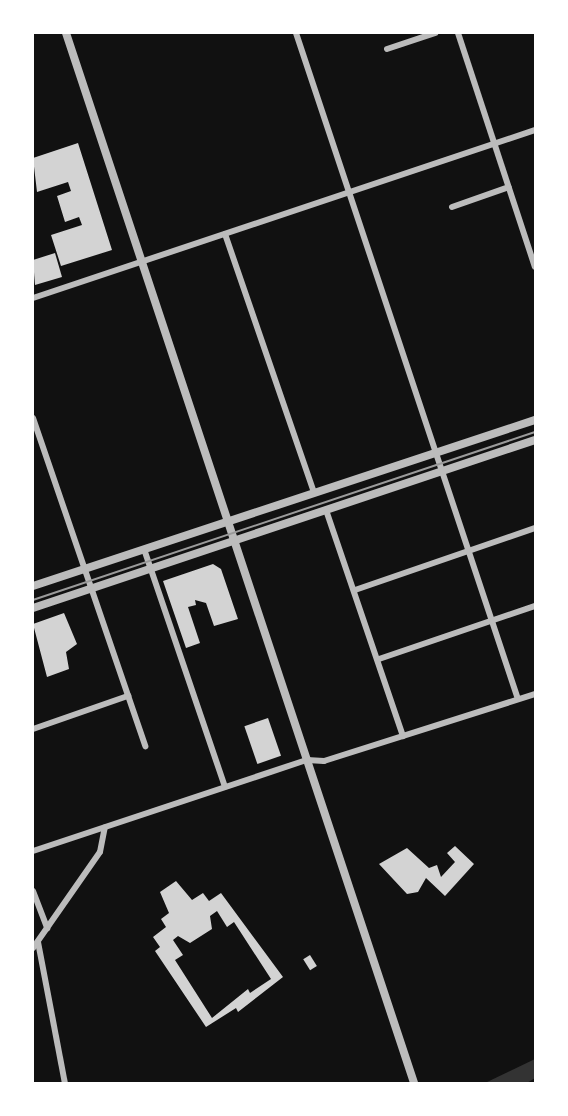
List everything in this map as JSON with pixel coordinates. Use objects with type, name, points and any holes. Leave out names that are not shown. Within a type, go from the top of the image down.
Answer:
[{"type":"street","points":[[66,33],[141,262],[237,540],[414,1083]]},
{"type":"street","points":[[296,33],[518,699]]},
{"type":"street","points":[[387,49],[435,33]]},
{"type":"street","points":[[458,33],[535,267]]},
{"type":"street","points":[[33,298],[535,130]]},
{"type":"street","points":[[452,207],[509,187]]},
{"type":"street","points":[[225,234],[314,492]]},
{"type":"street","points":[[33,418],[145,746]]},
{"type":"street","points":[[33,586],[535,420]]},
{"type":"street","points":[[33,608],[535,440]]},
{"type":"street","points":[[326,510],[379,659],[403,736]]},
{"type":"street","points":[[355,590],[535,528]]},
{"type":"street","points":[[144,549],[225,787]]},
{"type":"street","points":[[379,659],[535,606]]},
{"type":"street","points":[[33,851],[307,760],[324,761],[535,694]]},
{"type":"street","points":[[33,729],[128,696]]},
{"type":"street","points":[[33,948],[100,852],[105,827]]},
{"type":"street","points":[[33,891],[47,928]]},
{"type":"street","points":[[38,942],[65,1083]]},
{"type":"shaded area","points":[[535,1059],[535,1078],[527,1083],[485,1083]]},
{"type":"building","points":[[78,143],[112,250],[61,266],[51,235],[82,225],[79,217],[65,222],[57,196],[71,191],[68,182],[37,192],[33,158]]},
{"type":"building","points":[[55,253],[62,277],[35,285],[33,260]]},
{"type":"building","points":[[213,564],[221,569],[238,619],[214,626],[206,603],[195,600],[196,605],[188,607],[200,643],[186,648],[163,581]]},
{"type":"building","points":[[64,613],[77,644],[66,652],[69,669],[47,677],[33,624]]},
{"type":"building","points":[[268,718],[281,756],[257,764],[244,726]]},
{"type":"building","points":[[455,846],[474,864],[445,896],[426,878],[418,892],[407,894],[379,864],[407,848],[429,868],[437,865],[441,877],[455,862],[447,853]]},
{"type":"building","points":[[176,881],[192,900],[203,893],[209,901],[221,893],[283,977],[238,1012],[236,1008],[206,1027],[155,951],[160,947],[153,937],[166,927],[161,919],[169,913],[160,892]],"holes":[[[217,911],[227,927],[234,922],[271,979],[250,993],[248,989],[212,1018],[175,960],[183,955],[173,940],[178,936],[190,943],[212,929],[210,916]]]},
{"type":"building","points":[[310,955],[317,966],[310,970],[303,959]]},
{"type":"tram line","points":[[33,600],[535,432]]}]
